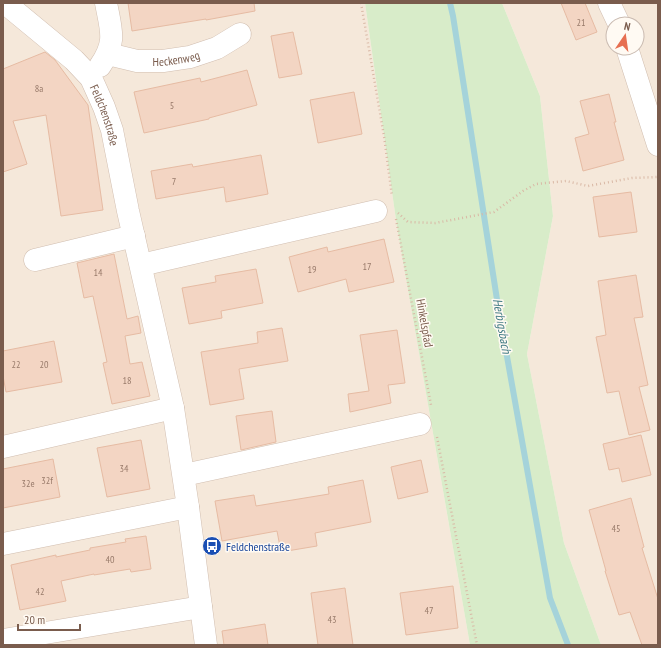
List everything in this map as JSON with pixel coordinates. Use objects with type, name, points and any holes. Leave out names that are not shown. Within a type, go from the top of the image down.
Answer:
[{"type":"street","name":"Feldchenstraße","points":[[5,3],[74,60],[91,78],[112,130],[134,236],[173,408],[184,475],[206,645]]},
{"type":"street","points":[[91,78],[108,54],[111,41],[106,3]]},
{"type":"street","points":[[610,3],[616,16]]},
{"type":"street","name":"Heckenweg","points":[[108,54],[137,61],[163,61],[190,57],[217,48],[240,34]]},
{"type":"street","points":[[630,56],[658,145]]},
{"type":"street","points":[[141,265],[388,208]]},
{"type":"street","points":[[35,260],[134,236]]},
{"type":"street","points":[[3,448],[173,408]]},
{"type":"street","points":[[184,475],[429,423]]},
{"type":"street","points":[[3,544],[188,507]]},
{"type":"street","points":[[3,640],[201,607]]},
{"type":"path","name":"Hinkelspfad","points":[[361,3],[384,136],[388,208],[403,251],[429,423],[477,645]]},
{"type":"path","points":[[388,208],[408,222],[435,223],[494,212],[523,191],[536,184],[566,181],[588,186],[632,178],[658,177]]},
{"type":"shaded area","points":[[3,3],[365,3],[397,227],[470,645],[3,645]]},
{"type":"shaded area","points":[[502,3],[658,3],[658,645],[601,645],[564,543],[527,354],[553,216],[540,96]]},
{"type":"green space","points":[[365,3],[502,3],[540,96],[553,216],[527,354],[564,543],[601,645],[470,645],[397,227]]},
{"type":"building","points":[[128,3],[254,3],[255,11],[132,31]]},
{"type":"building","points":[[561,3],[585,3],[597,32],[576,40]]},
{"type":"building","points":[[293,32],[302,74],[279,78],[271,36]]},
{"type":"building","points":[[45,52],[55,60],[88,105],[103,210],[61,216],[46,115],[13,121],[27,164],[3,172],[3,69]]},
{"type":"building","points":[[247,70],[257,105],[209,119],[144,133],[134,92],[200,78],[201,82]]},
{"type":"building","points":[[354,92],[362,134],[318,143],[310,100]]},
{"type":"building","points":[[609,94],[616,122],[614,122],[624,160],[583,171],[575,138],[589,134],[580,101]]},
{"type":"building","points":[[261,155],[268,194],[226,202],[224,187],[156,199],[151,171],[192,164],[193,167]]},
{"type":"building","points":[[631,192],[637,232],[599,237],[593,197]]},
{"type":"building","points":[[384,239],[394,282],[349,292],[346,279],[298,292],[289,257],[327,247],[328,252]]},
{"type":"building","points":[[114,254],[127,319],[138,316],[141,333],[125,336],[130,364],[142,362],[150,396],[112,404],[103,363],[107,362],[93,296],[84,298],[77,263]]},
{"type":"building","points":[[256,269],[263,303],[221,311],[222,318],[189,324],[182,288],[216,282],[215,276]]},
{"type":"building","points":[[636,275],[643,317],[634,318],[648,385],[639,387],[650,430],[629,435],[619,391],[607,393],[596,337],[606,335],[598,281]]},
{"type":"building","points":[[282,328],[288,361],[239,369],[244,399],[210,405],[201,352],[258,343],[257,332]]},
{"type":"building","points":[[397,330],[405,383],[388,385],[391,403],[350,412],[348,394],[369,391],[360,335]]},
{"type":"building","points":[[54,341],[62,382],[6,392],[3,376],[3,351]]},
{"type":"building","points":[[272,411],[276,442],[241,450],[236,416]]},
{"type":"building","points":[[641,435],[651,475],[622,482],[619,468],[609,470],[603,444]]},
{"type":"building","points":[[141,440],[150,489],[107,497],[97,448]]},
{"type":"building","points":[[53,459],[60,497],[3,508],[3,469]]},
{"type":"building","points":[[421,460],[428,492],[398,499],[391,467]]},
{"type":"building","points":[[363,480],[371,522],[315,533],[317,546],[281,552],[277,531],[222,541],[215,501],[254,495],[256,506],[329,494],[328,487]]},
{"type":"building","points":[[631,498],[644,547],[642,548],[658,599],[658,645],[642,645],[630,612],[619,615],[605,571],[589,510]]},
{"type":"building","points":[[146,536],[151,569],[131,572],[130,569],[94,574],[61,581],[66,601],[20,610],[11,565],[56,555],[56,557],[90,550],[90,548],[126,542],[125,539]]},
{"type":"building","points":[[453,586],[458,628],[406,635],[400,593]]},
{"type":"building","points":[[345,588],[353,645],[318,645],[311,593]]},
{"type":"building","points":[[265,624],[268,645],[224,645],[222,631]]},
{"type":"waterway","name":"Herbigsbach","points":[[450,3],[498,306],[550,598],[568,645]]},
{"type":"place","name":"Feldchenstraße","points":[[212,546]]}]
